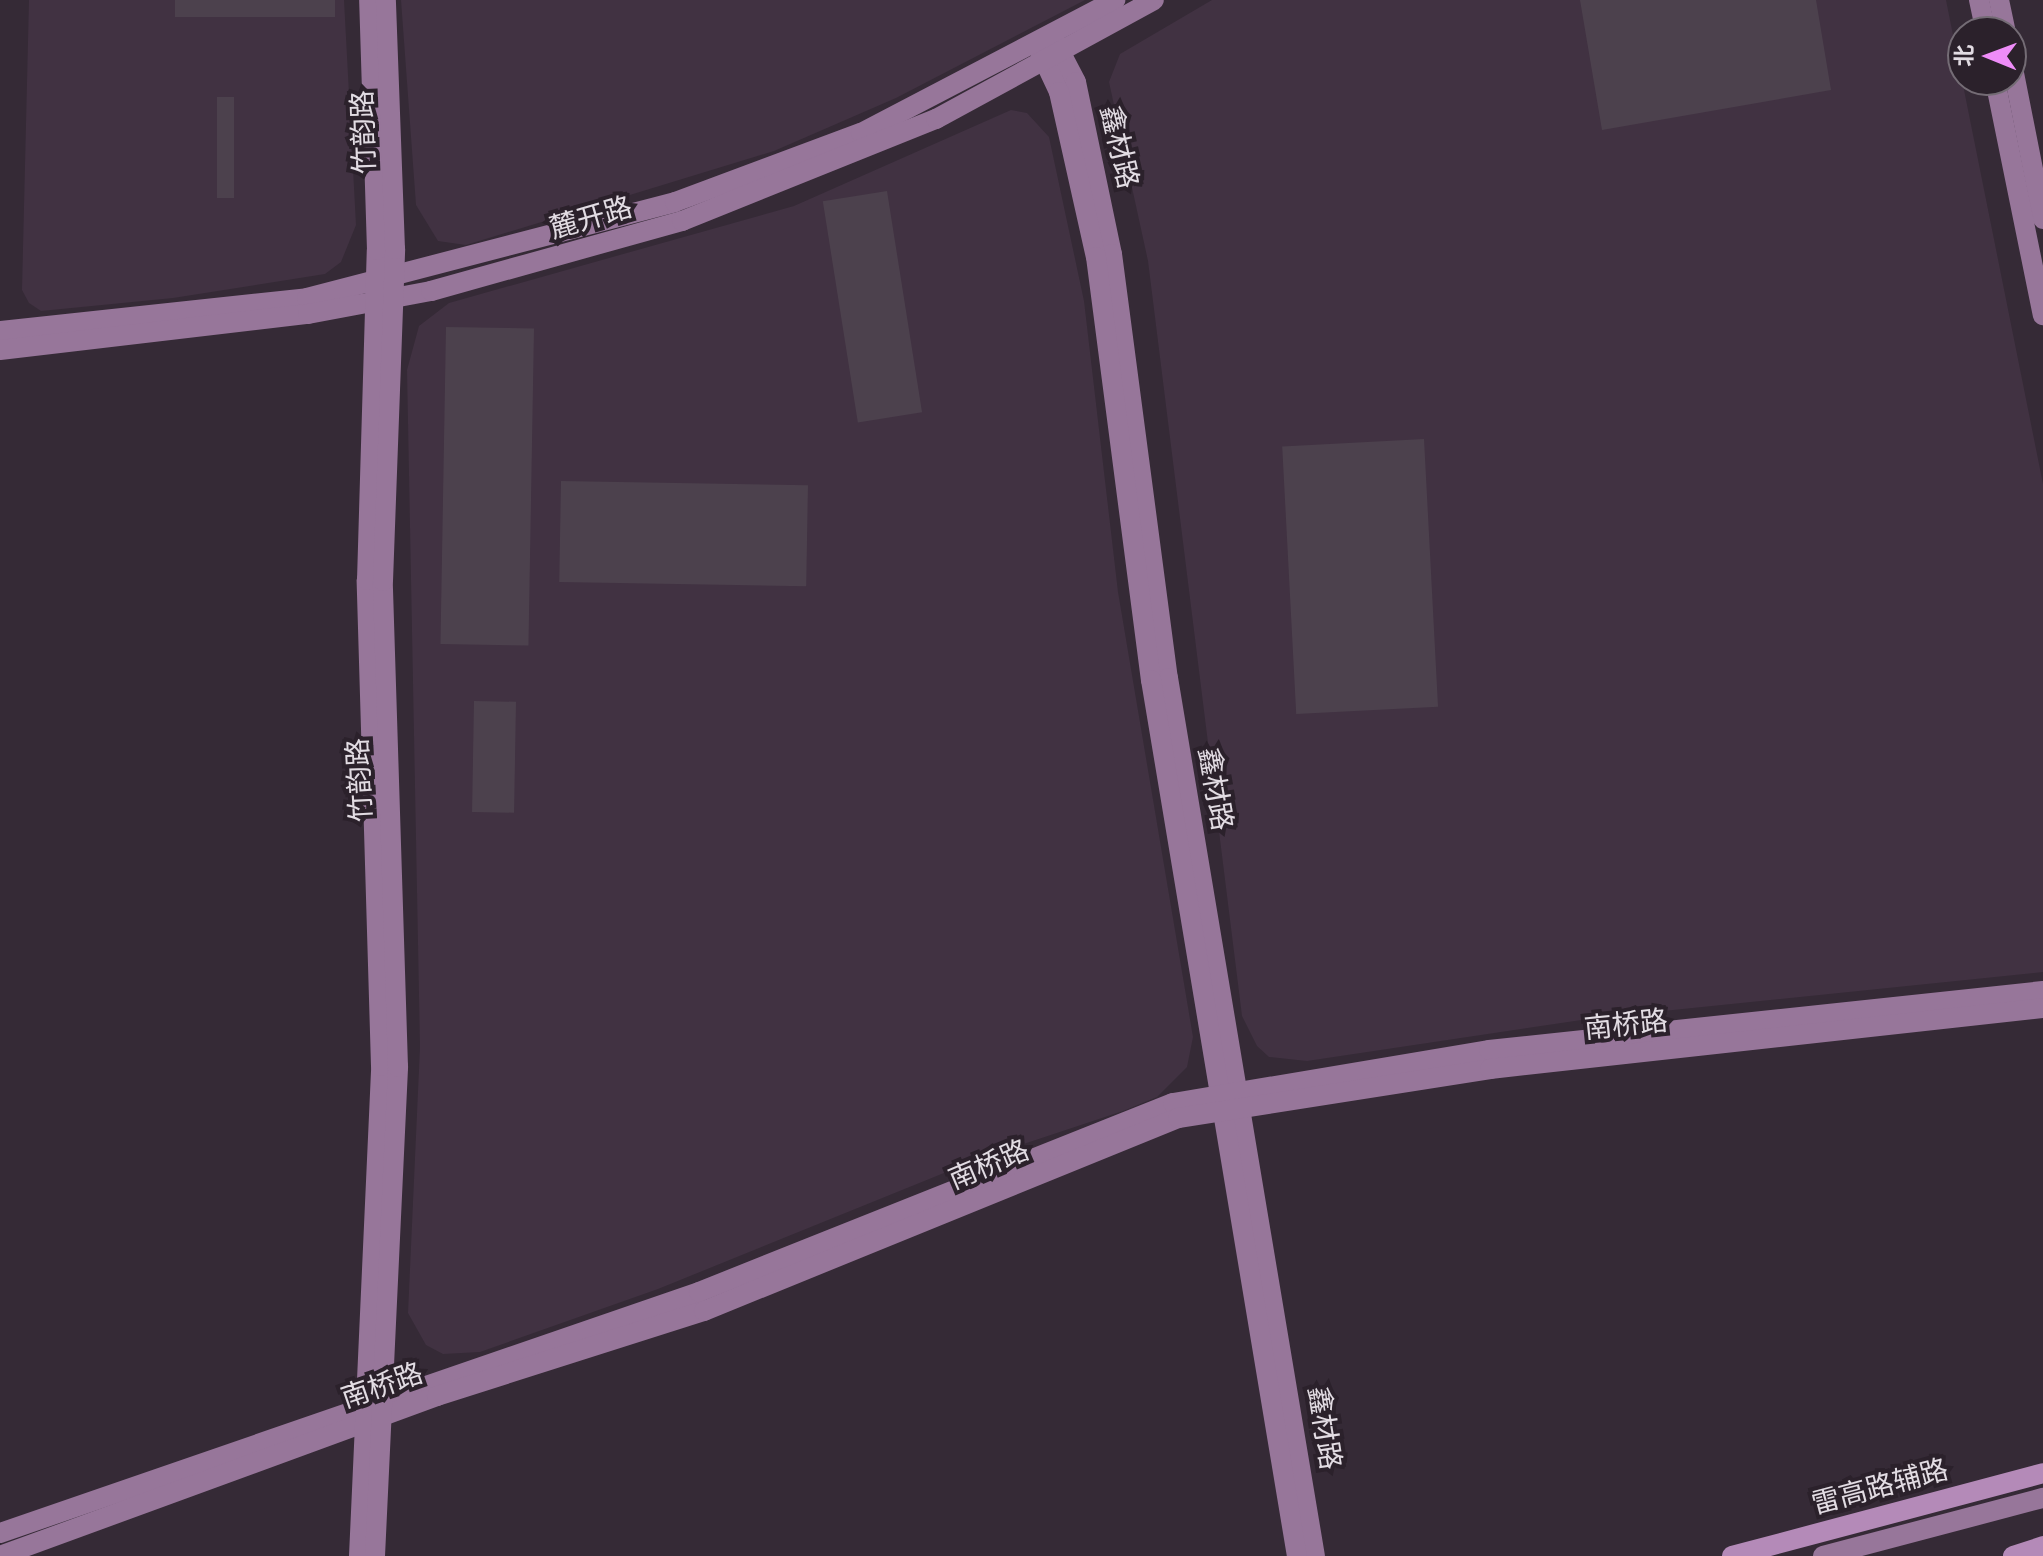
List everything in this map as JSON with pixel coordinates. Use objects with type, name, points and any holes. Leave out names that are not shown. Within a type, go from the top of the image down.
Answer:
[{"type":"main road","name":"竹韵路","points":[[369,0],[386,290]]},
{"type":"main road","name":"竹韵路","points":[[375,1556],[372,1410],[381,1066],[367,580],[386,290],[386,0]]},
{"type":"main road","name":"麓开路","points":[[1049,48],[1115,0]]},
{"type":"main road","name":"麓开路","points":[[0,350],[203,330],[386,290],[769,169],[902,114],[1154,0]]},
{"type":"main road","name":"鑫材路","points":[[1049,48],[1076,82],[1112,254],[1168,678],[1297,1556]]},
{"type":"main road","points":[[1998,96],[2043,315]]},
{"type":"main road","points":[[2019,96],[2043,219]]},
{"type":"main road","name":"麓开路","points":[[0,331],[386,290]]},
{"type":"main road","name":"南桥路","points":[[0,1533],[372,1410],[704,1311],[1092,1151],[1229,1100],[1489,1050],[2043,991]]},
{"type":"main road","name":"南桥路","points":[[1229,1100],[2043,1008]]},
{"type":"main road","name":"鑫材路","points":[[1229,1100],[1315,1556]]},
{"type":"main road","name":"竹韵路","points":[[359,1556],[372,1410]]},
{"type":"main road","name":"南桥路","points":[[0,1556],[372,1410]]},
{"type":"main road","name":"雷高路辅路","points":[[1732,1556],[2043,1473]]},
{"type":"main road","points":[[1823,1556],[2043,1498]]},
{"type":"main road","points":[[1860,1556],[2043,1508]]},
{"type":"main road","points":[[2013,1556],[2043,1546]]},
{"type":"shaded area","points":[[29,0],[344,0],[356,225],[341,262],[325,274],[173,298],[41,311],[29,303],[22,290]]},
{"type":"shaded area","points":[[401,0],[1085,0],[896,98],[774,151],[466,245],[438,241],[416,205]]},
{"type":"shaded area","points":[[1212,0],[1946,0],[1949,16],[1947,96],[1965,96],[2043,484],[2043,972],[1595,1018],[1307,1061],[1269,1057],[1257,1046],[1242,1016],[1148,261],[1109,82],[1120,54]]},
{"type":"shaded area","points":[[1011,110],[1027,113],[1049,137],[1084,301],[1118,592],[1193,1037],[1187,1067],[1157,1097],[1123,1111],[981,1158],[658,1289],[480,1352],[443,1354],[426,1345],[408,1313],[420,1047],[407,370],[419,326],[449,303],[794,206]]},
{"type":"building","points":[[175,0],[335,0],[335,17],[175,17]]},
{"type":"building","points":[[1580,0],[1816,0],[1831,90],[1602,130]]},
{"type":"building","points":[[217,97],[234,97],[234,198],[217,198]]},
{"type":"building","points":[[887,191],[922,412],[858,422],[823,201]]},
{"type":"building","points":[[446,327],[534,329],[528,645],[440,644]]},
{"type":"building","points":[[1424,439],[1438,707],[1296,714],[1282,446]]},
{"type":"building","points":[[561,481],[808,485],[806,586],[559,582]]},
{"type":"building","points":[[474,701],[516,702],[514,813],[472,812]]}]
